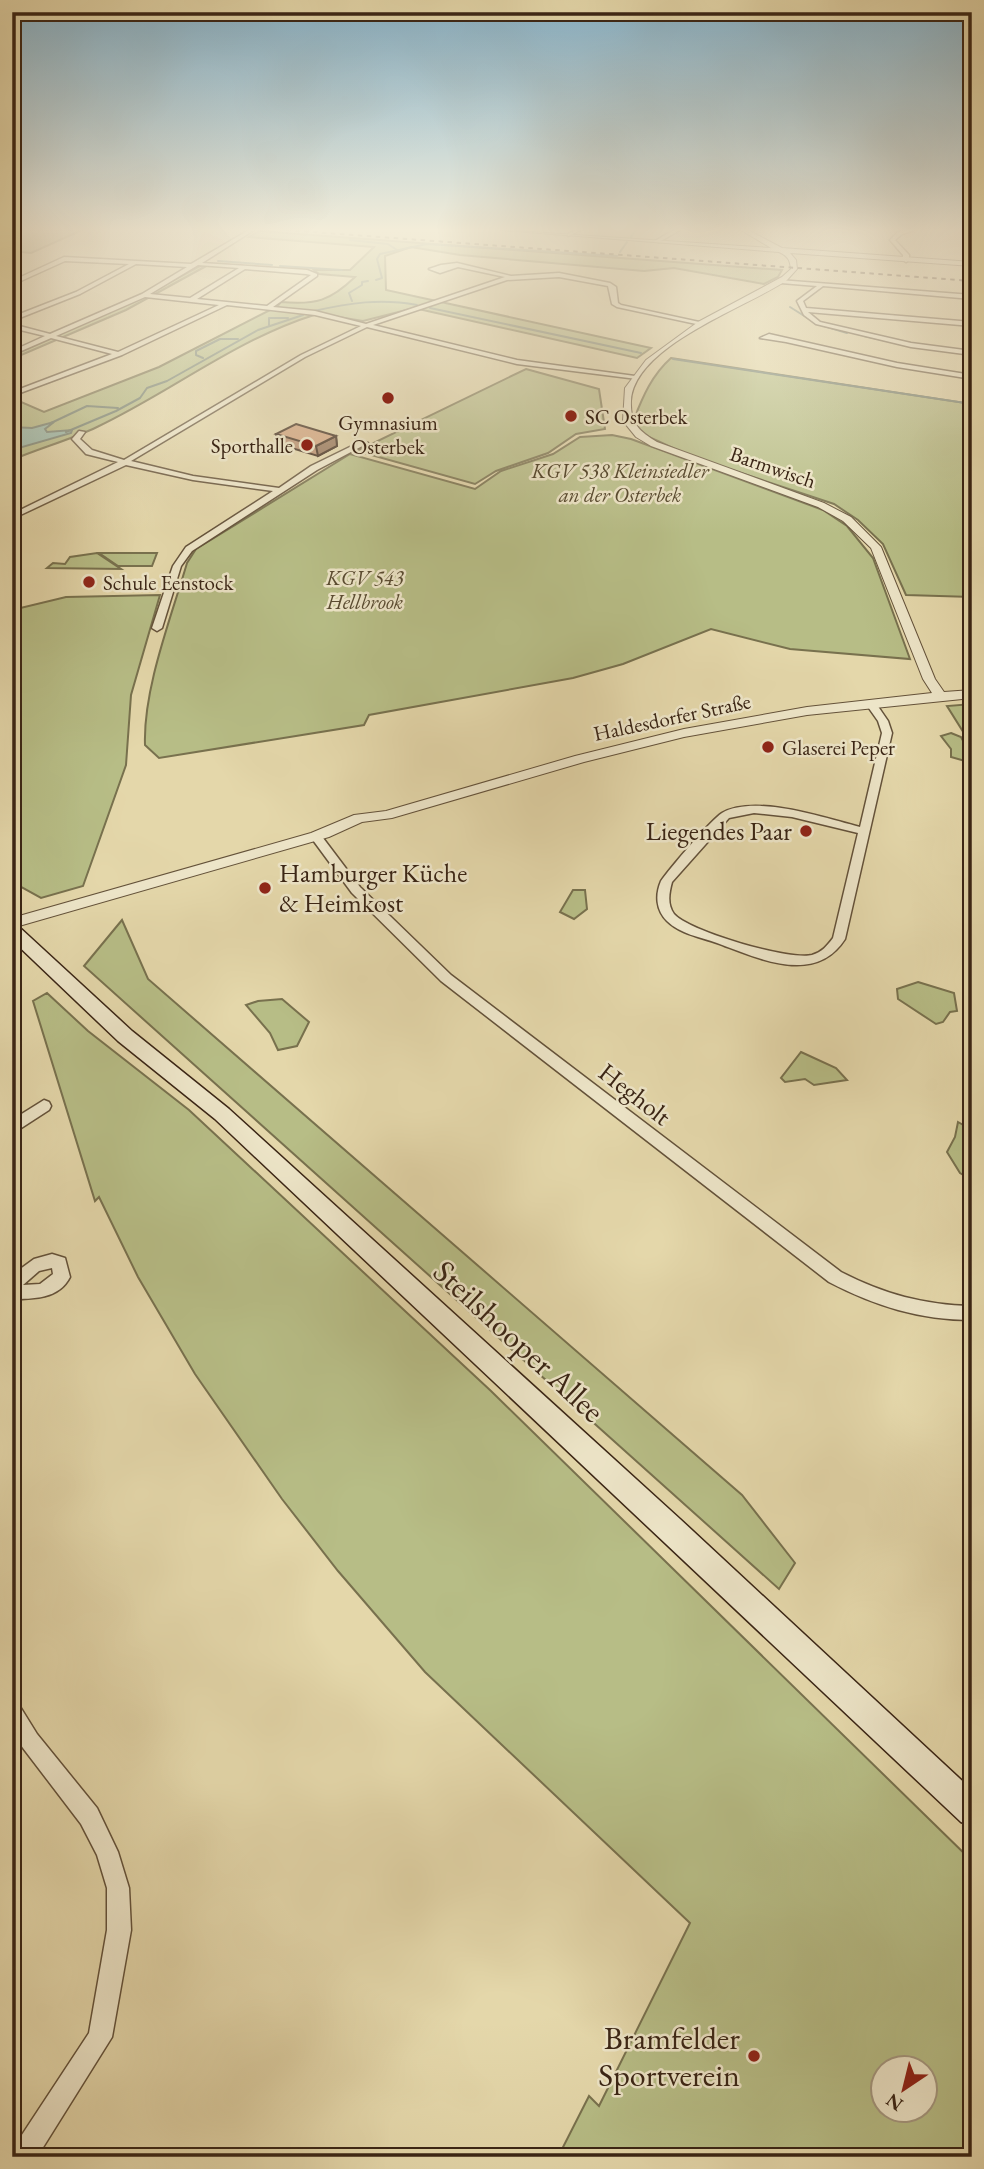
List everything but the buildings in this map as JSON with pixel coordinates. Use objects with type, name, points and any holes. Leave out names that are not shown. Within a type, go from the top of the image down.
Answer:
[{"type":"main road","name":"Steilshooper Allee","points":[[12,930],[125,1037],[222,1114],[661,1519],[972,1811]]},
{"type":"street","points":[[32,331],[120,354]]},
{"type":"street","points":[[12,353],[62,331]]},
{"type":"street","points":[[12,394],[120,354],[172,331]]},
{"type":"street","points":[[12,517],[125,462],[303,356],[355,331]]},
{"type":"street","points":[[393,331],[517,362],[635,378],[665,349],[690,331]]},
{"type":"street","points":[[848,331],[911,345],[972,353]]},
{"type":"street","points":[[845,339],[854,333]]},
{"type":"street","points":[[784,341],[972,377]]},
{"type":"street","points":[[828,350],[837,344]]},
{"type":"street","name":"Barmwisch","points":[[635,378],[629,388],[627,421],[639,435],[694,460],[821,505],[864,533],[876,547],[929,679],[941,697]]},
{"type":"street","points":[[81,432],[76,439],[89,452],[193,478],[279,490]]},
{"type":"street","points":[[157,628],[177,566],[189,549],[314,468],[364,443],[359,441]]},
{"type":"street","name":"Haldesdorfer Straße","points":[[12,923],[316,836],[359,828],[387,815],[563,763],[680,733],[765,718],[972,694]]},
{"type":"street","points":[[863,831],[772,812],[733,812],[725,816],[667,881],[662,895],[665,906],[670,916],[683,926],[752,951],[790,961],[820,956],[833,949],[839,939],[887,733],[883,720],[871,704]]},
{"type":"street","name":"Hegholt","points":[[316,836],[363,897],[446,978],[835,1278],[878,1300],[902,1307],[944,1313],[972,1313]]},
{"type":"street","points":[[12,1128],[44,1106]]},
{"type":"street","points":[[12,1285],[37,1264],[49,1259],[59,1263],[62,1277],[49,1289],[38,1293],[12,1292]]},
{"type":"street","points":[[12,1712],[30,1741],[89,1816],[107,1852],[118,1888],[119,1930],[100,2037],[22,2157]]},
{"type":"green space","points":[[64,331],[77,331],[12,359],[12,354]]},
{"type":"green space","points":[[229,331],[273,331],[230,352],[97,427],[12,460],[12,398],[44,412],[159,367]]},
{"type":"green space","points":[[518,331],[574,331],[651,348],[637,358]]},
{"type":"green space","name":"KGV 538 Kleinsiedler an der Osterbek","points":[[671,358],[972,404],[972,597],[906,595],[883,544],[858,520],[834,504],[690,456],[640,433],[634,419],[637,410],[653,379]]},
{"type":"green space","points":[[526,369],[599,389],[605,429],[576,434],[548,453],[496,471],[475,484],[357,451]]},
{"type":"green space","name":"KGV 543 Hellbrook","points":[[612,435],[631,439],[823,510],[847,526],[873,558],[910,659],[790,649],[711,629],[623,664],[573,678],[369,715],[364,725],[159,758],[145,745],[148,701],[153,677],[187,563],[196,549],[350,454],[475,489],[501,471],[553,454],[580,437]]},
{"type":"green space","points":[[97,553],[121,569],[47,568],[53,563],[65,564],[70,557]]},
{"type":"green space","points":[[99,553],[157,553],[152,566],[118,566]]},
{"type":"green space","points":[[160,595],[131,695],[126,765],[83,886],[41,898],[12,882],[12,610],[66,597]]},
{"type":"green space","points":[[972,704],[972,746],[947,706]]},
{"type":"green space","points":[[951,733],[961,737],[972,752],[972,763],[951,757],[951,749],[941,736]]},
{"type":"green space","points":[[573,890],[585,890],[587,909],[574,919],[560,912]]},
{"type":"green space","points":[[122,920],[148,979],[742,1495],[795,1563],[779,1589],[84,966]]},
{"type":"green space","points":[[918,982],[954,993],[957,1011],[950,1012],[943,1022],[936,1024],[898,999],[897,989]]},
{"type":"green space","points":[[47,993],[88,1031],[189,1110],[491,1391],[972,1861],[972,2157],[558,2157],[589,2096],[599,2106],[690,1923],[425,1672],[338,1571],[282,1499],[195,1374],[138,1277],[99,1197],[95,1201],[33,1001]]},
{"type":"green space","points":[[282,999],[309,1022],[297,1046],[278,1050],[270,1033],[246,1005]]},
{"type":"green space","points":[[801,1052],[836,1068],[847,1080],[814,1085],[805,1079],[785,1082],[781,1078]]},
{"type":"green space","points":[[958,1122],[972,1130],[972,1173],[965,1176],[960,1173],[947,1152],[955,1137]]},
{"type":"water","points":[[54,422],[45,429],[47,432],[72,430],[71,433],[12,450],[12,427],[32,428]]},
{"type":"waterway","points":[[66,432],[116,411],[140,398],[147,388],[167,381],[256,331]]},
{"type":"waterway","points":[[539,331],[641,353]]},
{"type":"waterway","points":[[841,331],[847,333]]},
{"type":"waterway","points":[[864,336],[887,341]]},
{"type":"waterway","points":[[203,358],[196,355],[196,351],[220,339],[238,339]]},
{"type":"waterway","points":[[673,359],[972,404]]},
{"type":"waterway","points":[[51,423],[87,406],[118,408]]},
{"type":"place","name":"Gymnasium Osterbek","points":[[388,398]]},
{"type":"place","name":"SC Osterbek","points":[[571,416]]},
{"type":"place","name":"Sporthalle","points":[[307,445]]},
{"type":"place","name":"Schule Eenstock","points":[[89,582]]},
{"type":"place","name":"Glaserei Peper","points":[[768,747]]},
{"type":"place","name":"Liegendes Paar","points":[[806,831]]},
{"type":"place","name":"Hamburger Küche & Heimkost","points":[[265,888]]},
{"type":"place","name":"Bramfelder Sportverein","points":[[754,2056]]}]
